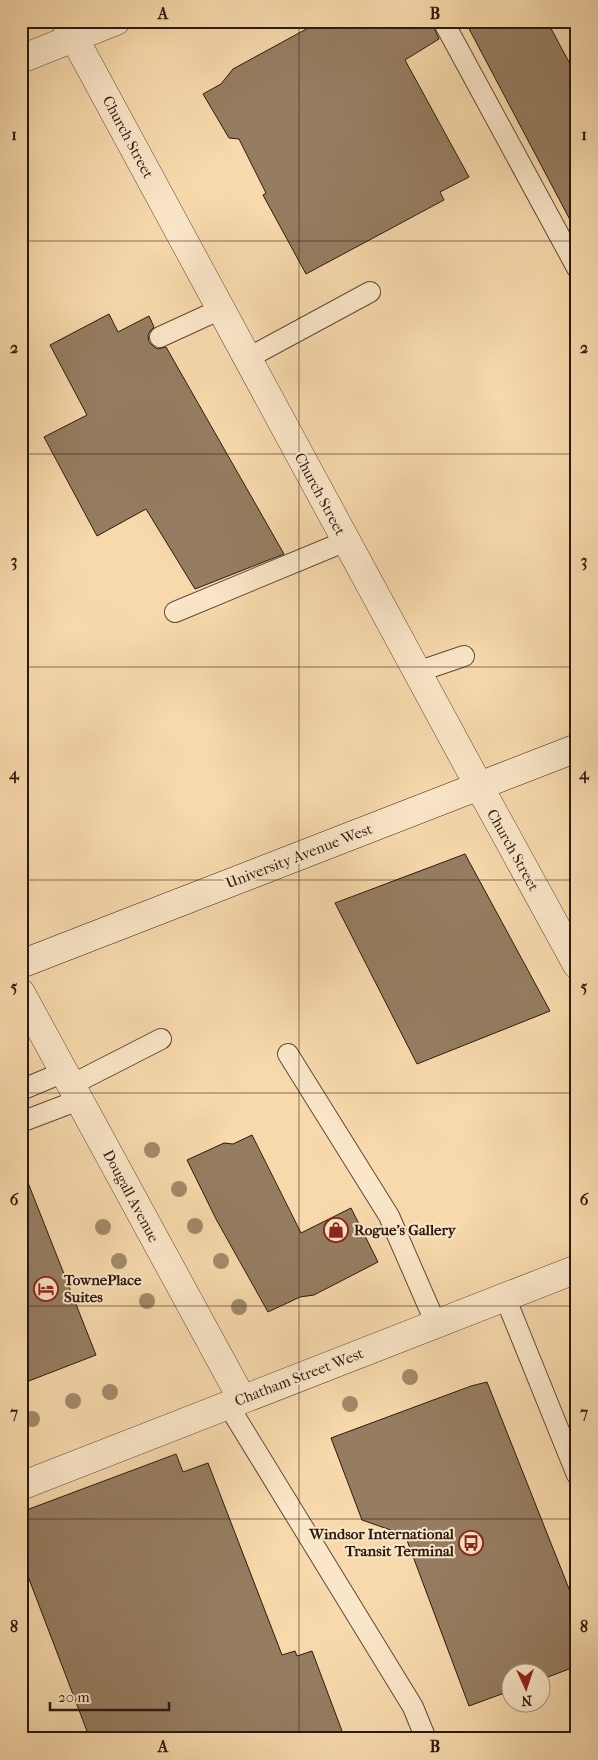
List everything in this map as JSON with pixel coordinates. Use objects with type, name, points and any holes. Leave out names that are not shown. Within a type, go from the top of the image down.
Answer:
[{"type":"street","points":[[21,59],[70,30],[116,21]]},
{"type":"street","name":"Church Street","points":[[70,30],[479,786],[574,952]]},
{"type":"street","name":"University Avenue West","points":[[21,964],[577,748]]},
{"type":"street","name":"Dougall Avenue","points":[[21,993],[235,1402]]},
{"type":"street","name":"Chatham Street West","points":[[21,1486],[577,1269]]},
{"type":"lane","points":[[443,21],[577,268]]},
{"type":"lane","points":[[248,358],[370,292]]},
{"type":"lane","points":[[160,337],[221,310]]},
{"type":"lane","points":[[175,612],[346,541]]},
{"type":"lane","points":[[417,672],[464,656]]},
{"type":"lane","points":[[21,1122],[71,1086],[161,1039]]},
{"type":"lane","points":[[288,1054],[389,1216],[436,1324]]},
{"type":"lane","points":[[21,1090],[71,1086]]},
{"type":"lane","points":[[505,1297],[577,1475]]},
{"type":"lane","points":[[235,1402],[414,1707],[426,1739]]},
{"type":"building","points":[[321,21],[431,21],[439,39],[405,60],[469,177],[440,192],[444,200],[306,274],[263,195],[266,193],[239,139],[229,138],[203,94],[221,84],[233,69]]},
{"type":"building","points":[[457,21],[547,21],[577,77],[577,233],[466,23],[460,27]]},
{"type":"building","points":[[109,314],[118,332],[149,316],[154,327],[148,335],[149,342],[158,349],[166,347],[284,554],[195,589],[146,509],[97,536],[44,437],[87,415],[50,345]]},
{"type":"building","points":[[465,854],[550,1011],[417,1064],[335,903]]},
{"type":"building","points":[[252,1135],[301,1233],[351,1208],[378,1262],[314,1295],[300,1297],[268,1312],[216,1219],[187,1160],[224,1143],[233,1144]]},
{"type":"building","name":"TownePlace Suites","points":[[21,1170],[23,1170],[96,1355],[21,1384]]},
{"type":"building","name":"Windsor International Transit Terminal","points":[[487,1382],[577,1609],[577,1666],[550,1676],[550,1662],[500,1662],[500,1695],[469,1706],[405,1535],[362,1520],[331,1438],[471,1386]]},
{"type":"building","points":[[176,1454],[183,1472],[208,1463],[282,1655],[295,1651],[297,1656],[312,1651],[345,1739],[90,1739],[21,1558],[21,1512]]},
{"type":"place","name":"Rogue's Gallery","points":[[336,1230]]},
{"type":"place","name":"TownePlace Suites","points":[[46,1289]]},
{"type":"place","name":"Windsor International Transit Terminal","points":[[471,1543]]}]
